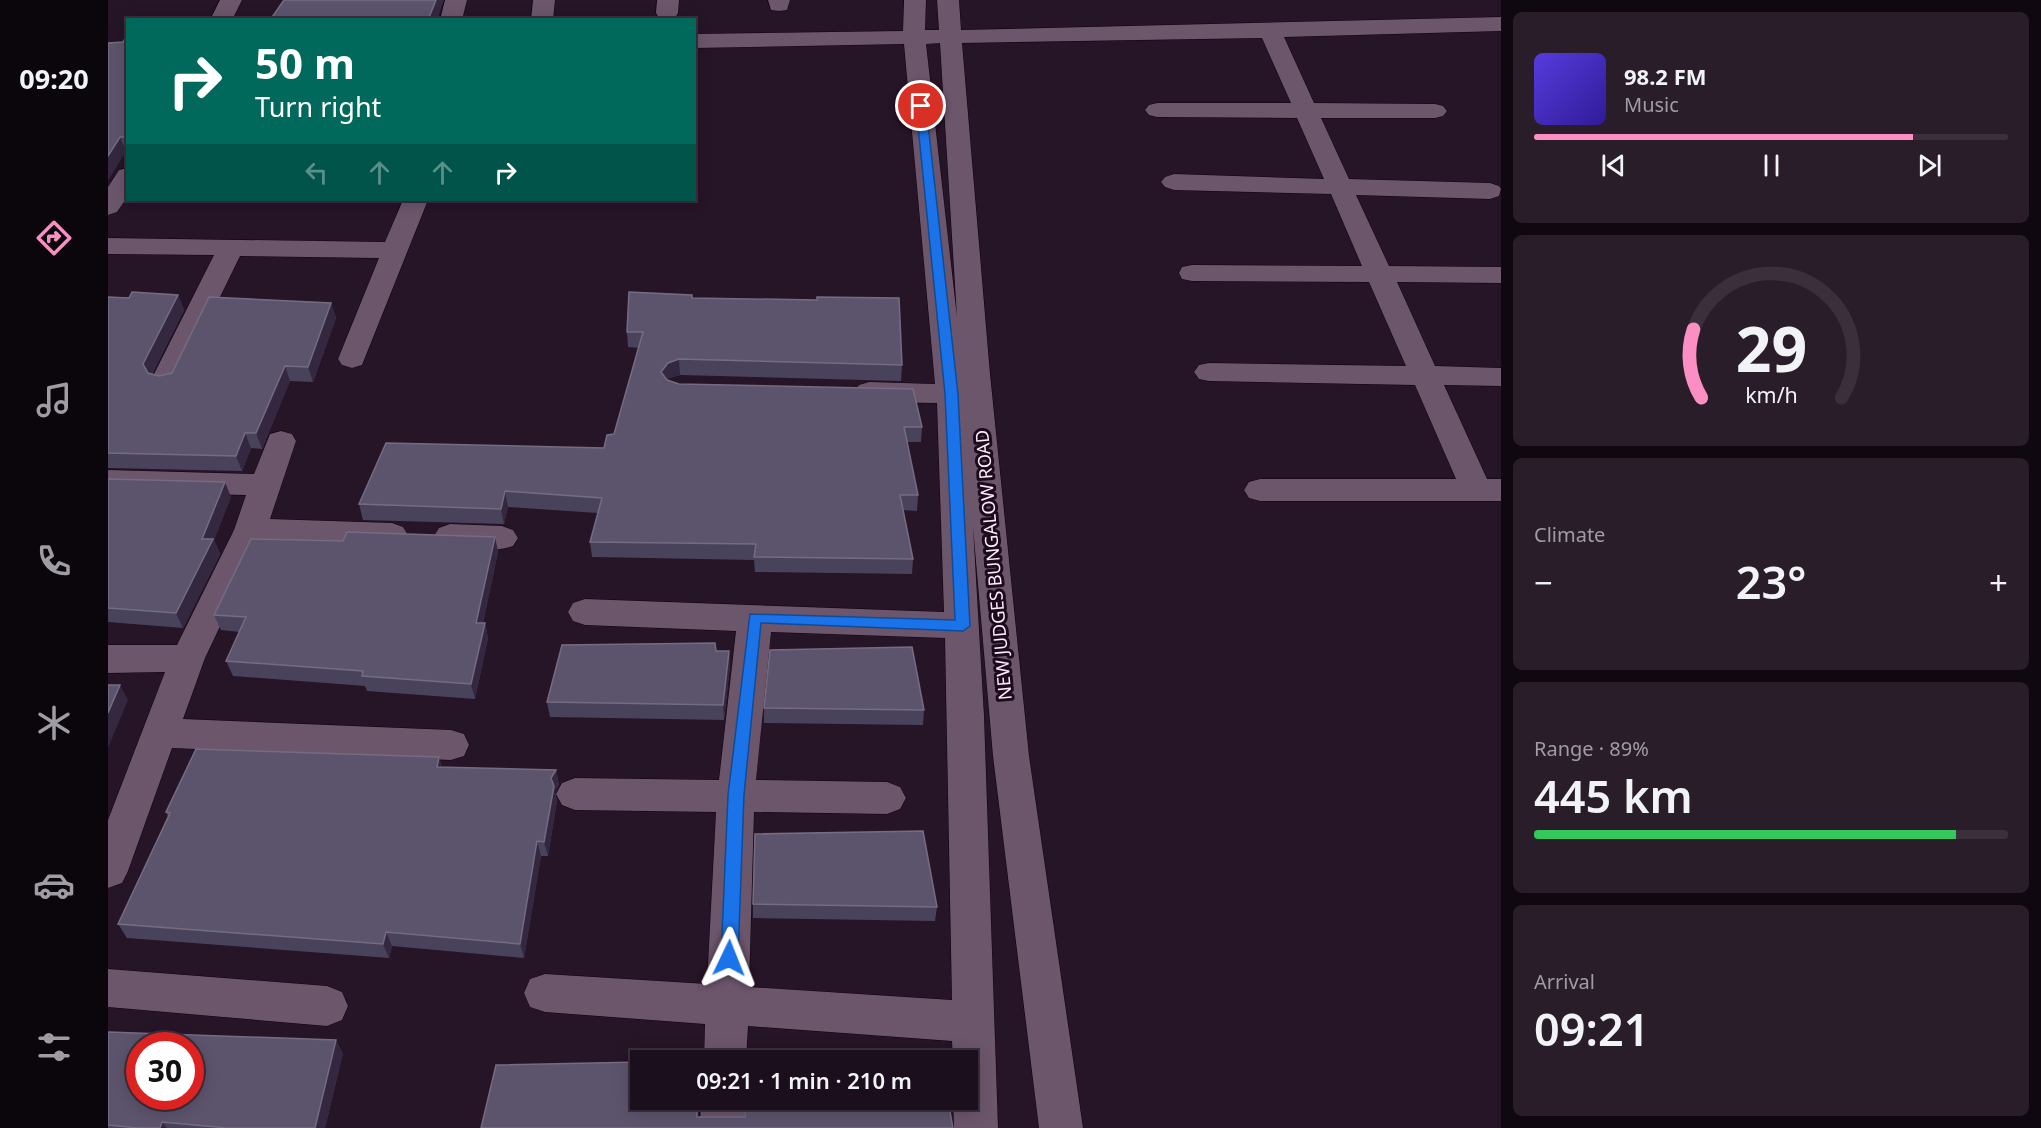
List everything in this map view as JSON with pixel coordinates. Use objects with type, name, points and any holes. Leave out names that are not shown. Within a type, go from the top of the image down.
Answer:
[{"type":"street","points":[[222,18],[231,0]]},
{"type":"street","points":[[452,18],[456,0]]},
{"type":"street","points":[[542,18],[544,0]]},
{"type":"street","points":[[915,0],[914,38],[951,394],[963,626],[976,1128]]},
{"type":"street","name":"NEW JUDGES BUNGALOW ROAD","points":[[948,0],[978,404],[1011,756],[1061,1128]]},
{"type":"street","points":[[696,41],[1270,31],[1501,24]]},
{"type":"street","points":[[1260,490],[1489,490],[1426,377],[1270,31]]},
{"type":"street","points":[[1157,110],[1435,111]]},
{"type":"street","points":[[108,207],[126,178]]},
{"type":"street","points":[[1174,182],[1490,191]]},
{"type":"street","points":[[352,359],[415,201]]},
{"type":"street","points":[[108,246],[395,250]]},
{"type":"street","points":[[166,380],[231,248]]},
{"type":"street","points":[[1192,273],[1501,275]]},
{"type":"street","points":[[1209,372],[1501,377]]},
{"type":"street","points":[[843,391],[951,394]]},
{"type":"street","points":[[108,872],[188,658],[250,530],[281,441]]},
{"type":"street","points":[[108,481],[266,485]]},
{"type":"street","points":[[250,530],[502,538]]},
{"type":"street","points":[[585,612],[963,626]]},
{"type":"street","points":[[725,1050],[736,795],[755,618]]},
{"type":"street","points":[[108,659],[188,658]]},
{"type":"street","points":[[159,733],[451,746]]},
{"type":"street","points":[[575,794],[887,798]]},
{"type":"street","points":[[108,988],[327,1006]]},
{"type":"street","points":[[545,993],[974,1022]]},
{"type":"street","points":[[722,1128],[723,1110]]},
{"type":"building","points":[[284,0],[436,0],[429,18],[271,18]]},
{"type":"building","points":[[126,37],[126,137],[120,137],[108,156],[108,43],[123,42]]},
{"type":"building","points":[[132,292],[178,295],[143,364],[148,373],[159,376],[172,373],[209,297],[331,303],[308,367],[285,366],[256,433],[245,433],[236,456],[108,453],[108,297],[129,298]]},
{"type":"building","points":[[629,292],[692,295],[692,298],[817,300],[817,297],[899,298],[902,365],[679,359],[668,363],[661,372],[667,380],[679,384],[913,389],[922,427],[904,427],[918,495],[900,495],[913,559],[754,557],[756,544],[590,542],[602,498],[505,491],[501,509],[359,504],[386,443],[604,448],[607,435],[614,434],[643,332],[627,332]]},
{"type":"building","points":[[108,479],[225,482],[202,539],[213,539],[176,613],[108,608]]},
{"type":"building","points":[[347,532],[495,537],[476,623],[485,623],[471,684],[362,676],[363,671],[226,661],[246,617],[214,615],[251,539],[343,541]]},
{"type":"building","points":[[715,643],[716,651],[729,651],[723,705],[547,702],[562,645]]},
{"type":"building","points":[[912,647],[924,710],[764,708],[770,650]]},
{"type":"building","points":[[108,685],[120,685],[108,713]]},
{"type":"building","points":[[196,749],[439,757],[437,767],[556,770],[551,778],[554,786],[544,842],[537,841],[520,944],[386,932],[383,944],[118,924],[170,813],[166,812]]},
{"type":"building","points":[[923,831],[937,907],[753,904],[755,834]]},
{"type":"building","points":[[108,1032],[126,1033],[126,1110],[204,1110],[204,1035],[336,1040],[315,1128],[227,1128],[162,1122],[160,1128],[108,1125]]},
{"type":"building","points":[[630,1062],[630,1110],[697,1110],[697,1117],[745,1117],[745,1110],[950,1110],[953,1128],[481,1128],[496,1065]]},
{"type":"route","points":[[729,958],[736,795],[755,618],[963,626],[951,394],[921,106]]}]
